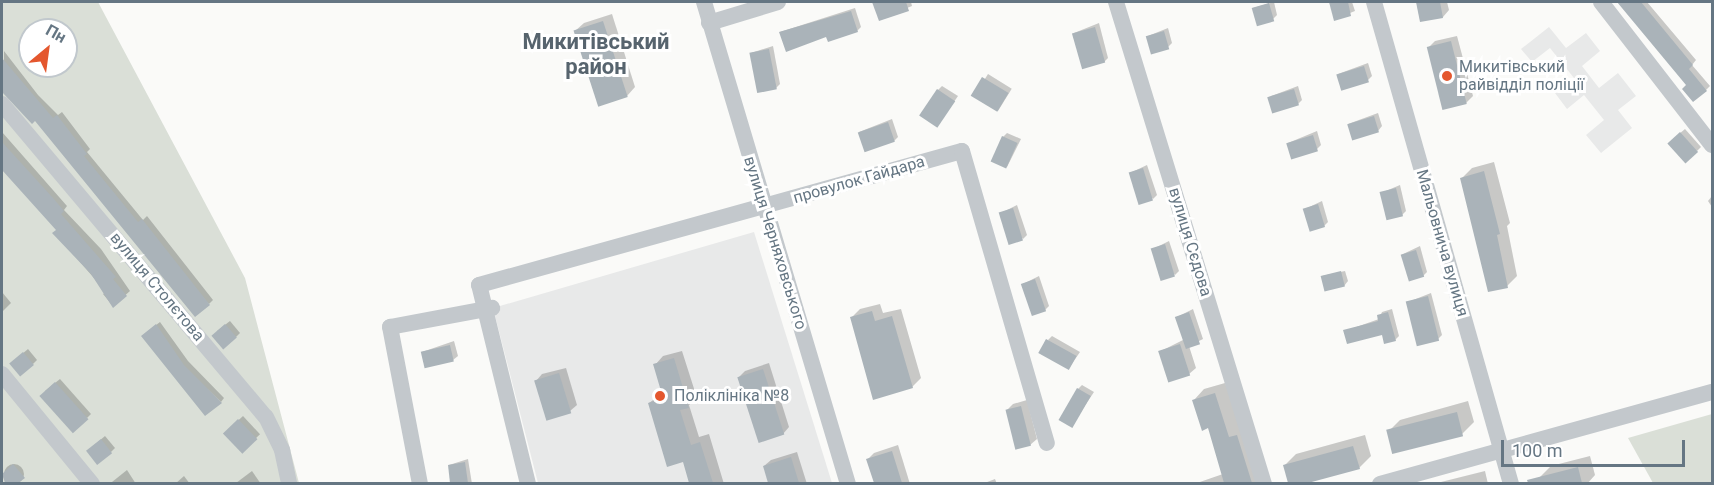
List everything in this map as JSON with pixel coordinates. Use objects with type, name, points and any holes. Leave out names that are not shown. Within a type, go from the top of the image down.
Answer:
[{"type":"street","name":"вулиця Черняховського","points":[[704,2],[848,483]]},
{"type":"street","points":[[709,23],[778,2]]},
{"type":"street","name":"вулиця Сєдова","points":[[1116,2],[1264,483]]},
{"type":"street","name":"Мальовнича вулиця","points":[[1374,2],[1500,453],[1511,483]]},
{"type":"street","points":[[1601,2],[1713,145]]},
{"type":"street","name":"вулиця Столєтова","points":[[2,104],[266,417],[282,450],[289,483]]},
{"type":"street","name":"провулок Гайдара","points":[[486,306],[479,285],[962,151],[1047,443]]},
{"type":"street","points":[[420,483],[390,327],[486,306],[528,483]]},
{"type":"street","points":[[2,374],[92,483]]},
{"type":"street","points":[[1380,483],[1500,453],[1713,392]]},
{"type":"shaded area","points":[[2,2],[98,2],[245,278],[299,483],[2,483]]},
{"type":"shaded area","points":[[1549,27],[1566,48],[1586,33],[1600,51],[1582,66],[1599,88],[1618,73],[1636,96],[1618,110],[1632,128],[1601,153],[1586,135],[1604,120],[1584,95],[1567,109],[1555,93],[1574,78],[1550,48],[1532,62],[1521,49]]},
{"type":"shaded area","name":"Поліклініка №8","points":[[754,232],[832,483],[538,483],[493,308]]},
{"type":"shaded area","points":[[1712,414],[1712,483],[1653,483],[1628,438]]},
{"type":"building","points":[[872,2],[906,2],[909,11],[879,21]]},
{"type":"building","points":[[1329,2],[1348,2],[1351,16],[1334,21]]},
{"type":"building","points":[[1416,2],[1440,2],[1443,18],[1420,22]]},
{"type":"building","points":[[1617,2],[1641,2],[1693,65],[1689,69],[1707,91],[1693,102],[1682,89],[1686,85]]},
{"type":"building","points":[[1269,3],[1274,21],[1257,26],[1252,8]]},
{"type":"building","points":[[851,11],[858,32],[828,42],[826,37],[786,52],[779,32]]},
{"type":"building","points":[[603,21],[628,97],[598,107],[574,31]]},
{"type":"building","points":[[1095,27],[1105,63],[1082,69],[1072,34]]},
{"type":"building","points":[[1164,31],[1169,49],[1151,55],[1146,36]]},
{"type":"building","name":"Микитівський райвідділ поліції","points":[[1451,41],[1467,104],[1442,110],[1427,47]]},
{"type":"building","points":[[769,49],[777,89],[757,93],[749,53]]},
{"type":"building","points":[[2,58],[53,118],[57,115],[87,154],[84,156],[138,222],[142,219],[210,305],[195,317],[35,121],[32,124],[2,92]]},
{"type":"building","points":[[1364,66],[1369,82],[1341,91],[1336,74]]},
{"type":"building","points":[[982,77],[1009,93],[997,112],[971,96]]},
{"type":"building","points":[[937,89],[955,101],[937,128],[919,116]]},
{"type":"building","points":[[1294,89],[1299,105],[1272,113],[1267,97]]},
{"type":"building","points":[[1374,116],[1379,132],[1352,140],[1347,124]]},
{"type":"building","points":[[888,122],[895,142],[865,152],[858,132]]},
{"type":"building","points":[[1680,132],[1698,152],[1685,163],[1667,143]]},
{"type":"building","points":[[1313,135],[1318,151],[1291,159],[1286,143]]},
{"type":"building","points":[[1002,136],[1018,143],[1006,168],[991,162]]},
{"type":"building","points":[[2,142],[64,211],[61,214],[116,277],[113,279],[127,296],[113,308],[91,274],[52,233],[56,230],[2,170]]},
{"type":"building","points":[[1143,168],[1153,201],[1139,205],[1129,172]]},
{"type":"building","points":[[1484,171],[1500,234],[1497,235],[1508,288],[1488,292],[1460,178]]},
{"type":"building","points":[[1396,188],[1403,216],[1387,220],[1380,192]]},
{"type":"building","points":[[1318,204],[1325,227],[1310,232],[1303,209]]},
{"type":"building","points":[[1013,208],[1023,241],[1009,245],[999,212]]},
{"type":"building","points":[[1165,244],[1175,277],[1161,281],[1151,248]]},
{"type":"building","points":[[1416,250],[1424,277],[1409,281],[1401,255]]},
{"type":"building","points":[[1341,271],[1345,287],[1324,292],[1321,276]]},
{"type":"building","points":[[1035,279],[1046,311],[1032,316],[1021,284]]},
{"type":"building","points":[[1428,296],[1439,341],[1417,346],[1406,302]]},
{"type":"building","points":[[872,311],[875,321],[892,316],[913,388],[873,400],[850,317]]},
{"type":"building","points":[[1189,312],[1200,344],[1186,349],[1175,317]]},
{"type":"building","points":[[1388,312],[1396,341],[1384,344],[1382,335],[1347,344],[1343,330],[1378,321],[1377,315]]},
{"type":"building","points":[[156,324],[184,365],[222,403],[205,416],[141,336]]},
{"type":"building","points":[[225,324],[237,338],[223,349],[211,336]]},
{"type":"building","points":[[1046,339],[1077,356],[1069,370],[1038,353]]},
{"type":"building","points":[[1180,344],[1190,375],[1168,382],[1158,351]]},
{"type":"building","points":[[450,345],[454,362],[425,368],[421,352]]},
{"type":"building","points":[[23,352],[34,365],[20,377],[9,364]]},
{"type":"building","points":[[674,358],[689,408],[680,410],[691,445],[700,442],[713,483],[689,483],[683,462],[667,467],[648,403],[663,398],[653,364]]},
{"type":"building","points":[[763,369],[784,435],[759,443],[737,377]]},
{"type":"building","points":[[559,373],[571,413],[546,421],[534,381]]},
{"type":"building","points":[[55,382],[88,419],[73,433],[39,396]]},
{"type":"building","points":[[1077,388],[1091,396],[1072,428],[1058,420]]},
{"type":"building","points":[[1215,393],[1229,437],[1237,435],[1252,483],[1224,483],[1208,428],[1202,431],[1192,400]]},
{"type":"building","points":[[1021,406],[1031,446],[1015,450],[1005,410]]},
{"type":"building","points":[[1457,412],[1463,436],[1392,454],[1386,430]]},
{"type":"building","points":[[238,419],[257,439],[242,454],[223,434]]},
{"type":"building","points":[[101,439],[112,453],[97,465],[86,451]]},
{"type":"building","points":[[1353,446],[1360,469],[1308,483],[1288,483],[1283,465]]},
{"type":"building","points":[[892,451],[902,483],[874,483],[866,459]]},
{"type":"building","points":[[791,457],[799,483],[768,483],[763,466]]},
{"type":"building","points":[[465,462],[468,483],[450,483],[448,465]]},
{"type":"building","points":[[13,464],[25,478],[18,483],[5,483],[2,474]]},
{"type":"building","points":[[1578,467],[1582,483],[1528,483],[1527,480]]},
{"type":"place","name":"Микитівський райвідділ поліції","points":[[1447,76]]},
{"type":"place","name":"Поліклініка №8","points":[[660,396]]},
{"type":"district","name":"Микитівський район","points":[[596,54]]}]
